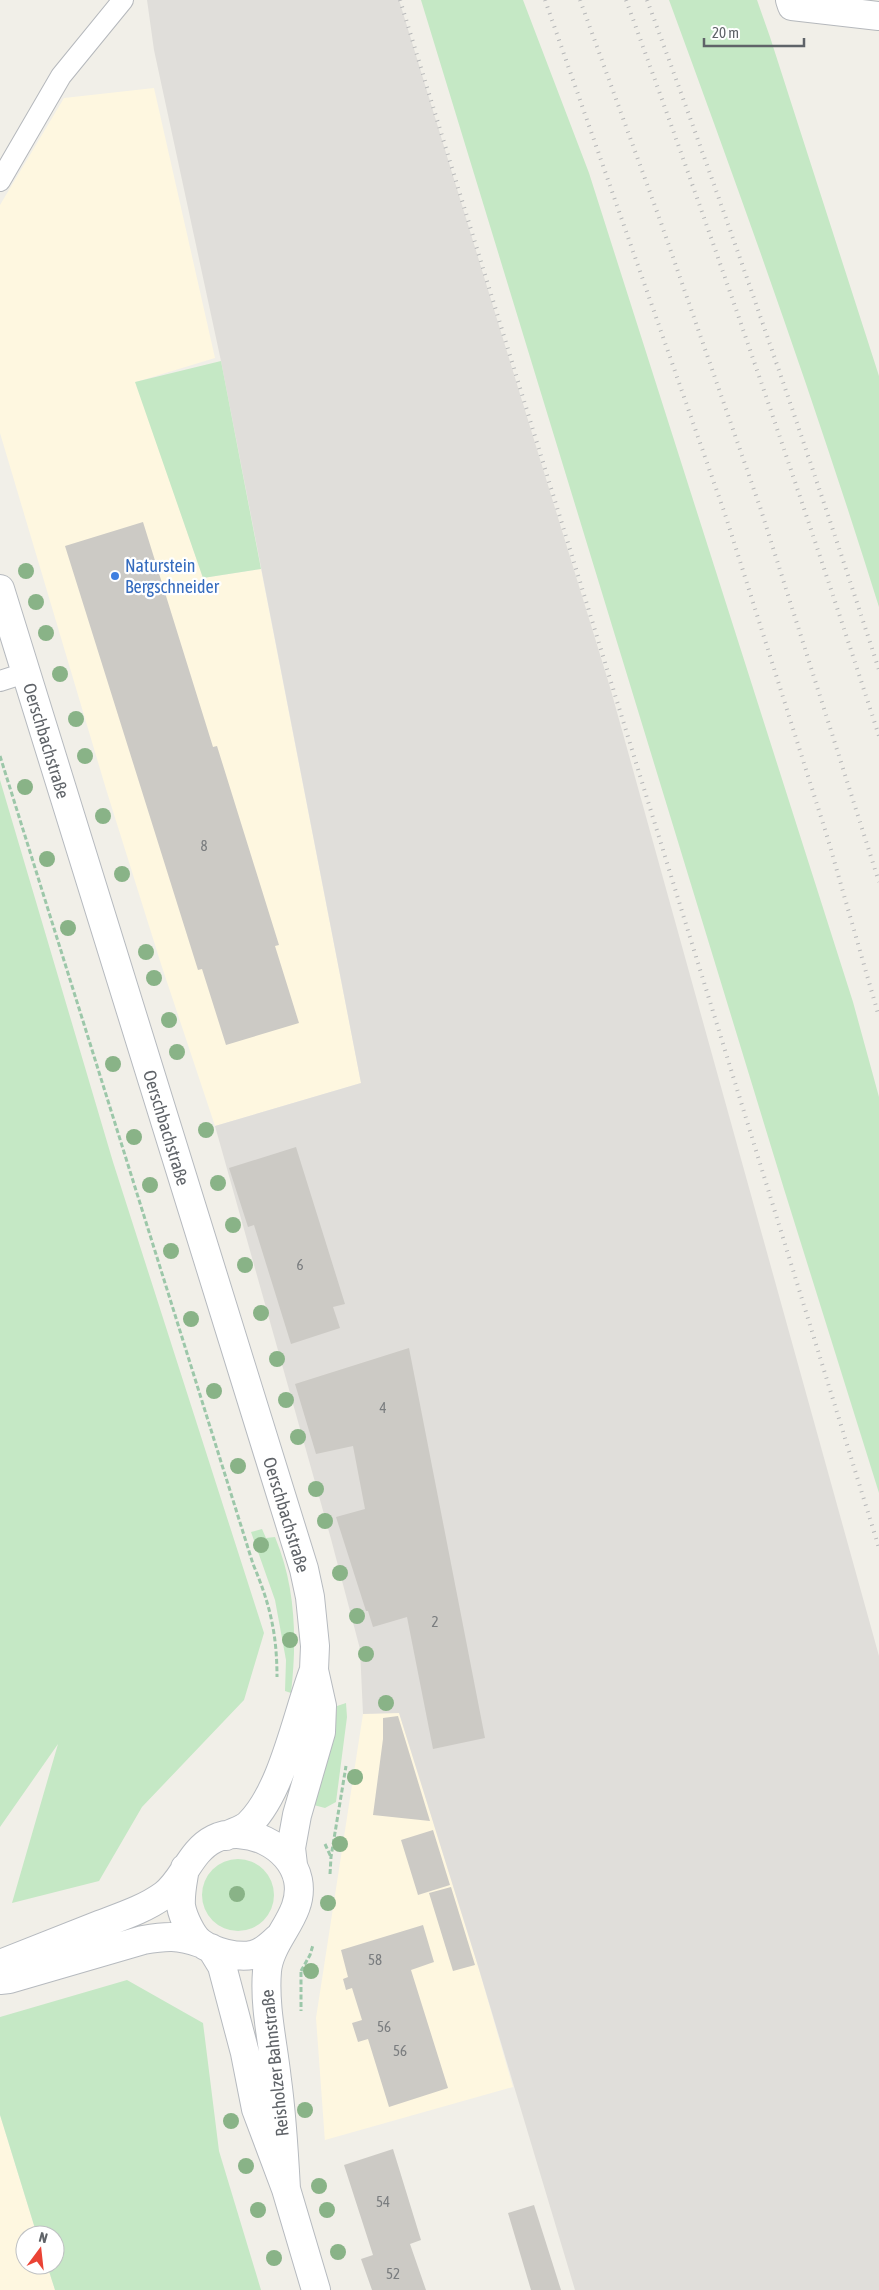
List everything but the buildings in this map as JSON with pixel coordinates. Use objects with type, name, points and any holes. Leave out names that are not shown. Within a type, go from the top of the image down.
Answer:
[{"type":"main road","points":[[791,3],[879,16]]},
{"type":"main road","name":"Oerschbachstraße","points":[[1,595],[13,677],[304,1569],[310,1597],[315,1646],[314,1670],[322,1706],[321,1732],[297,1815],[291,1848],[293,1865]]},
{"type":"main road","name":"Oerschbachstraße","points":[[226,1836],[249,1824],[266,1801],[282,1768],[314,1670]]},
{"type":"main road","name":"Reisholzer Bahnstraße","points":[[0,1964],[135,1911],[164,1895],[176,1883],[198,1850],[214,1839],[246,1835],[268,1842],[282,1852],[293,1865],[299,1891],[296,1909],[278,1938],[268,1961],[266,1994],[283,2127],[286,2189]]},
{"type":"main road","name":"Reisholzer Bahnstraße","points":[[186,1868],[181,1890],[181,1908],[187,1923],[222,1966],[245,2053],[256,2109],[286,2189],[316,2290]]},
{"type":"main road","name":"Reisholzer Bahnstraße","points":[[0,1980],[143,1940],[164,1936],[180,1936],[237,1955],[252,1955],[264,1950],[278,1938]]},
{"type":"lane","points":[[0,181],[61,76],[123,0]]},
{"type":"path","points":[[0,756],[253,1564],[267,1596],[276,1648],[276,1684]]},
{"type":"path","points":[[331,1857],[346,1765]]},
{"type":"shaded area","points":[[147,0],[399,0],[610,687],[879,1656],[879,2290],[575,2290],[478,1966],[399,1713],[363,1714],[360,1649],[215,1126],[361,1083],[221,361],[154,50]]},
{"type":"shaded area","points":[[154,88],[215,358],[136,382],[203,578],[261,569],[361,1083],[215,1126],[161,964],[106,789],[0,433],[0,205],[64,98]]},
{"type":"shaded area","points":[[399,1712],[478,1966],[513,2087],[325,2140],[325,2142],[316,2018],[363,1714]]},
{"type":"shaded area","points":[[0,2115],[34,2225],[15,2225],[15,2275],[50,2275],[55,2290],[0,2290]]},
{"type":"green space","points":[[421,0],[523,0],[589,173],[853,1002],[879,1097],[879,1493],[784,1189]]},
{"type":"green space","points":[[669,0],[757,0],[770,37],[879,376],[879,607],[830,454],[778,302]]},
{"type":"green space","points":[[221,361],[261,569],[203,578],[135,382]]},
{"type":"green space","points":[[0,780],[113,1162],[264,1633],[244,1700],[142,1807],[99,1881],[12,1903],[58,1744],[0,1827]]},
{"type":"green space","points":[[262,1529],[266,1538],[275,1537],[282,1556],[291,1594],[294,1653],[291,1693],[285,1691],[286,1660],[275,1600],[251,1532]]},
{"type":"green space","points":[[346,1703],[347,1717],[336,1802],[325,1808],[310,1804],[335,1724],[337,1706]]},
{"type":"green space","points":[[245,1859],[264,1869],[272,1881],[274,1895],[272,1909],[264,1921],[252,1929],[231,1931],[212,1921],[204,1909],[202,1888],[212,1869],[224,1861]]},
{"type":"green space","points":[[127,1980],[203,2023],[219,2151],[261,2290],[55,2290],[50,2275],[65,2275],[65,2225],[34,2225],[0,2115],[0,2017]]},
{"type":"railway","points":[[400,0],[879,1548]]},
{"type":"railway","points":[[545,0],[726,517],[827,836],[879,1017]]},
{"type":"railway","points":[[580,0],[660,220],[760,507],[879,882]]},
{"type":"railway","points":[[626,0],[756,367],[879,736]]},
{"type":"railway","points":[[647,0],[766,334],[879,670]]},
{"type":"place","name":"Naturstein Bergschneider","points":[[115,576]]}]
